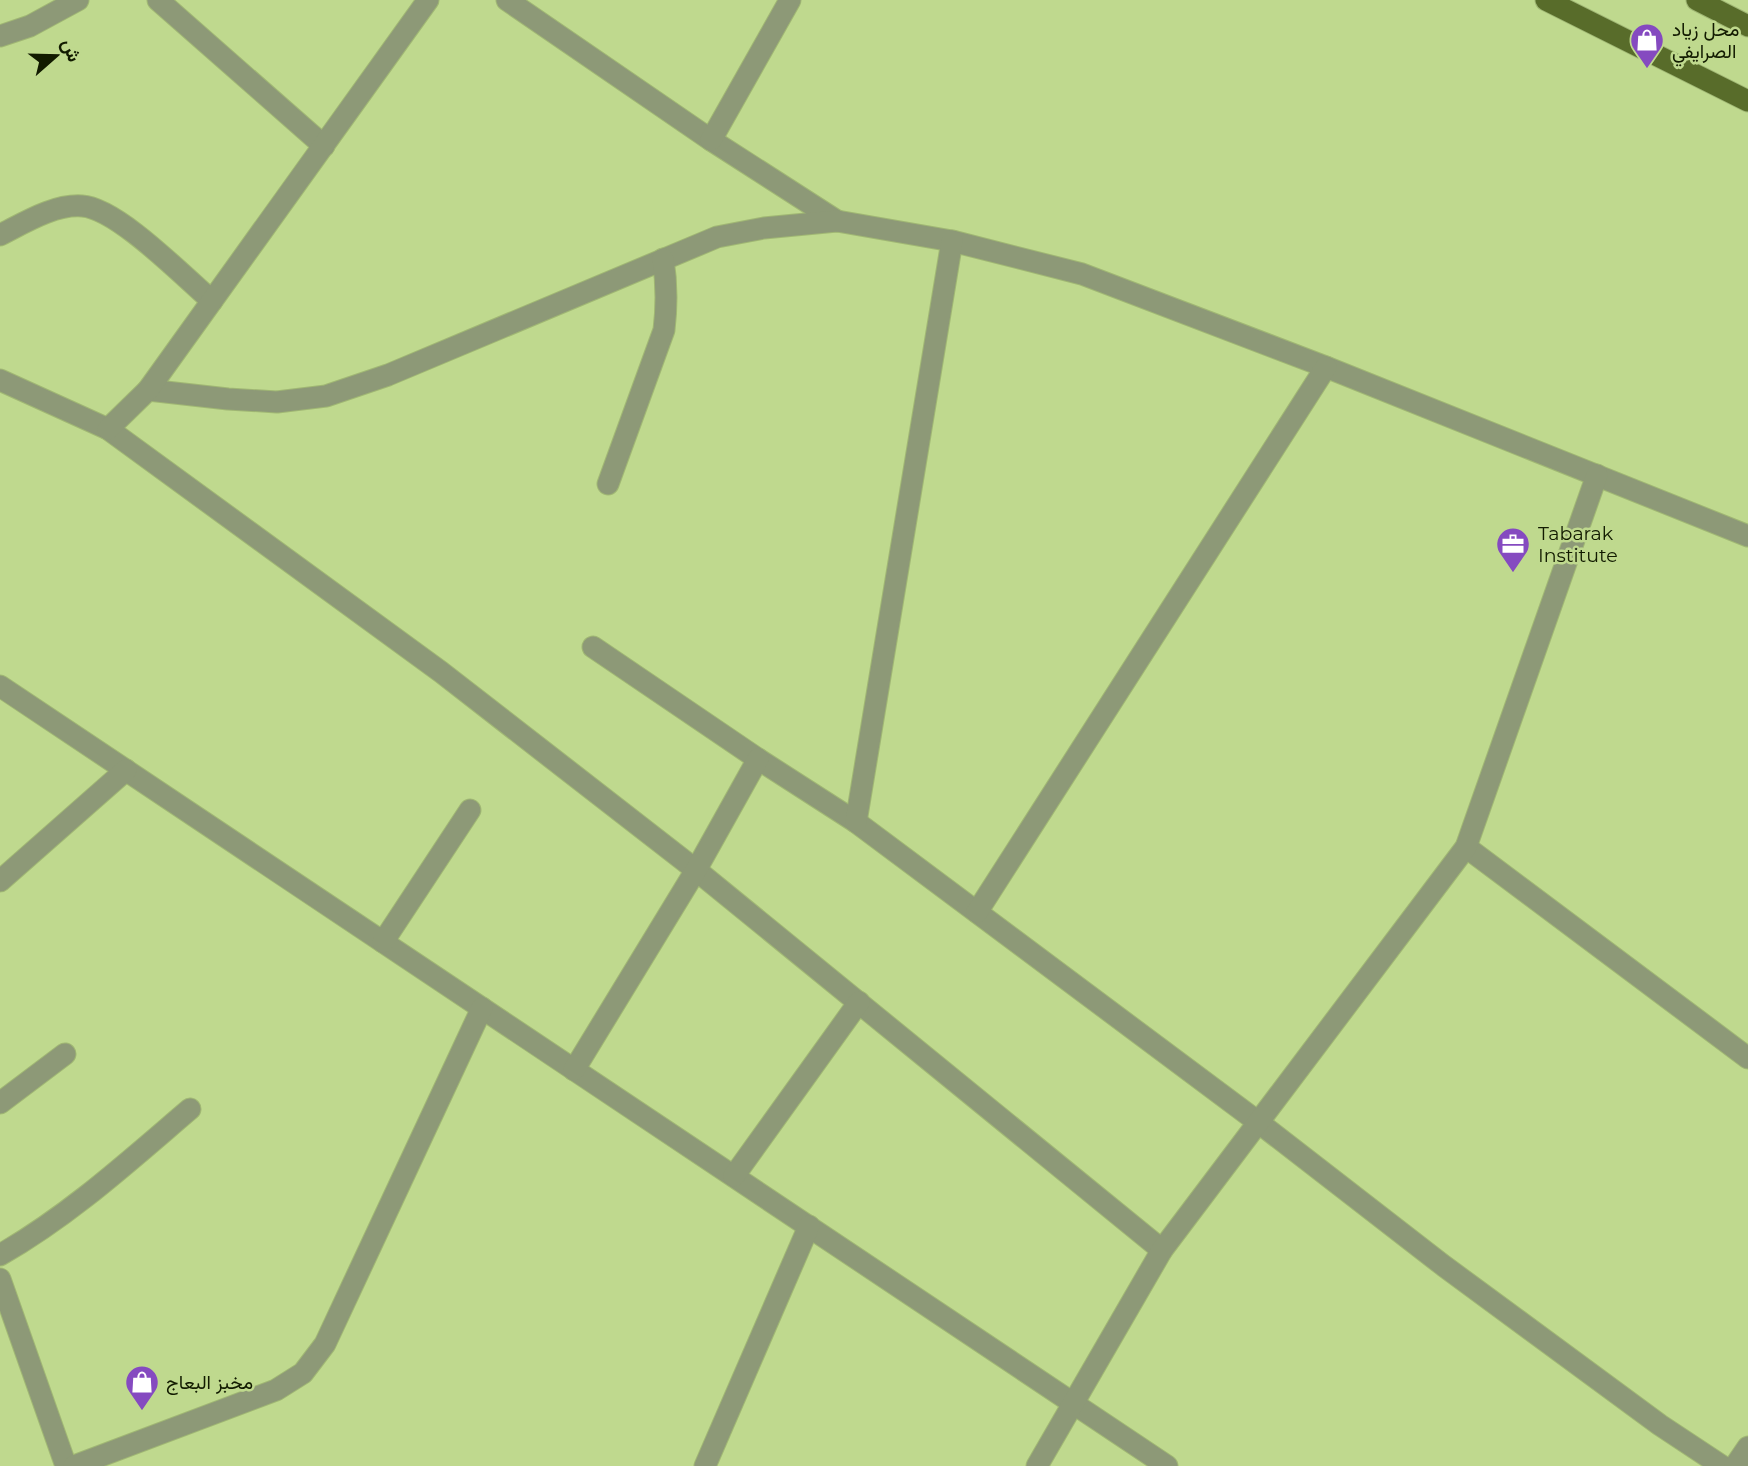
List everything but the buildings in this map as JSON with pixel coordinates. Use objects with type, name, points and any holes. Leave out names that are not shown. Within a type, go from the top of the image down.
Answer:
[{"type":"main road","points":[[1546,0],[1748,101]]},
{"type":"main road","points":[[1697,0],[1748,26]]},
{"type":"street","points":[[0,36],[30,26],[78,0]]},
{"type":"street","points":[[158,0],[324,146]]},
{"type":"street","points":[[108,429],[148,390],[428,0]]},
{"type":"street","points":[[507,0],[711,140],[837,221]]},
{"type":"street","points":[[711,140],[790,0]]},
{"type":"street","points":[[0,235],[60,208],[80,205],[101,209],[119,220],[212,301]]},
{"type":"street","points":[[148,390],[277,402],[326,396],[388,375],[717,237],[764,228],[837,221],[952,241],[1082,274],[1748,536]]},
{"type":"street","points":[[856,822],[952,241]]},
{"type":"street","points":[[608,484],[664,330],[667,295],[663,259]]},
{"type":"street","points":[[977,912],[1326,368]]},
{"type":"street","points":[[0,380],[108,429],[440,672],[696,870],[1162,1250]]},
{"type":"street","points":[[1037,1466],[1162,1250],[1466,848],[1597,475]]},
{"type":"street","points":[[593,647],[856,822],[1258,1122],[1444,1266],[1660,1425],[1722,1466]]},
{"type":"street","points":[[0,686],[1167,1466]]},
{"type":"street","points":[[575,1070],[696,870],[758,759]]},
{"type":"street","points":[[0,881],[126,770]]},
{"type":"street","points":[[383,942],[470,810]]},
{"type":"street","points":[[1466,848],[1748,1058]]},
{"type":"street","points":[[734,1176],[859,1002]]},
{"type":"street","points":[[74,1466],[276,1390],[303,1373],[325,1343],[482,1008]]},
{"type":"street","points":[[0,1103],[65,1054]]},
{"type":"street","points":[[0,1255],[39,1233],[73,1208],[190,1108]]},
{"type":"street","points":[[705,1466],[809,1226]]},
{"type":"street","points":[[0,1279],[66,1466]]},
{"type":"street","points":[[1735,1466],[1748,1447]]},
{"type":"place","name":"محل زياد الصرايفي","points":[[1647,70]]},
{"type":"place","name":"Tabarak Institute","points":[[1513,574]]},
{"type":"place","name":"مخبز البعاج","points":[[142,1412]]}]
